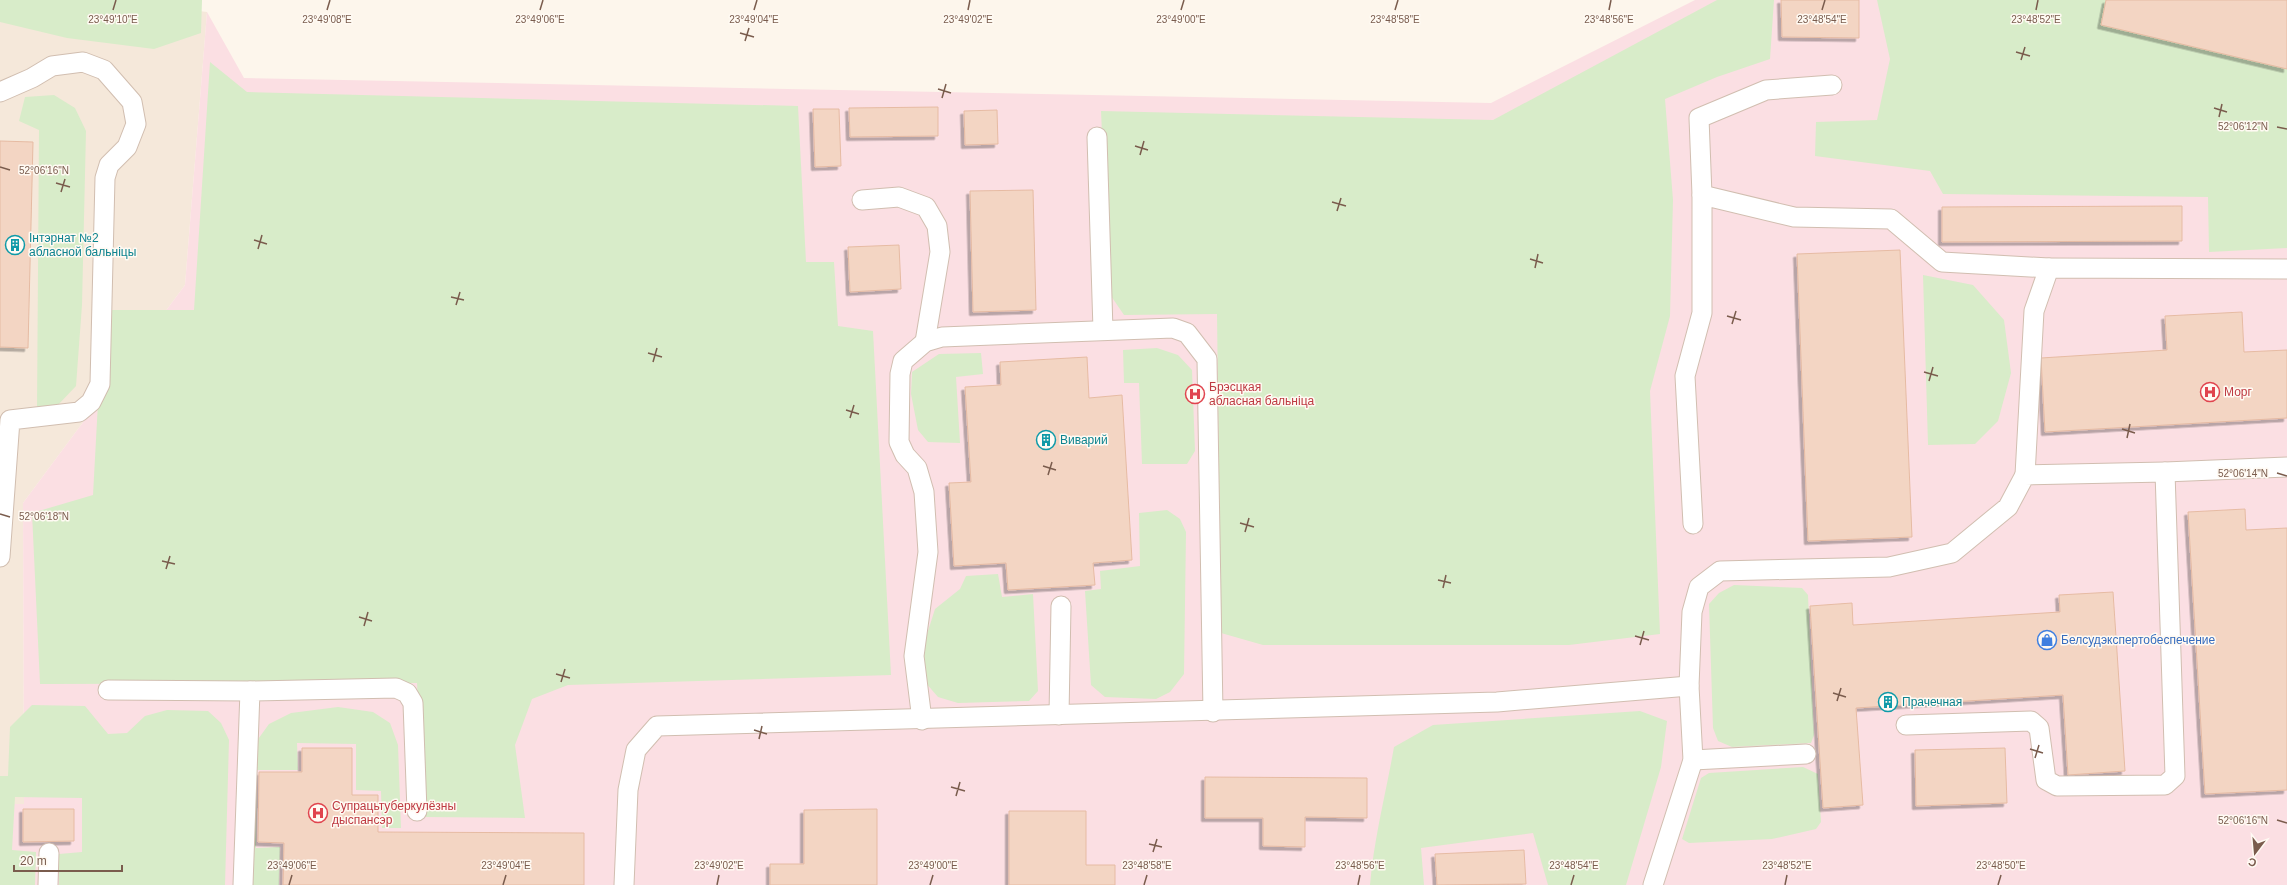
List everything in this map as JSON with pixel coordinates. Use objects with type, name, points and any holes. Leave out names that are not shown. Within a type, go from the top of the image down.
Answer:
[{"type":"lane","points":[[0,92],[32,78],[52,66],[84,62],[104,70],[132,102],[136,124],[127,147],[109,165],[105,178],[100,384],[91,402],[79,412],[5,420],[0,557]]},
{"type":"lane","points":[[1693,524],[1686,376],[1702,313],[1702,195],[1699,118],[1766,90],[1832,85]]},
{"type":"lane","points":[[1097,137],[1103,330]]},
{"type":"lane","points":[[1702,195],[1794,217],[1891,219],[1942,262],[2049,268],[2287,269]]},
{"type":"lane","points":[[862,200],[899,197],[926,207],[937,226],[940,252],[925,342]]},
{"type":"lane","points":[[1653,885],[1693,760],[1689,686],[1692,612],[1699,587],[1720,571],[1889,568],[1952,553],[2008,507],[2025,475],[2034,311],[2049,268]]},
{"type":"lane","points":[[922,720],[914,656],[928,552],[924,492],[917,468],[905,455],[898,442],[900,374],[904,361],[925,342],[942,337],[1173,328],[1187,333],[1207,359],[1213,712]]},
{"type":"lane","points":[[2025,475],[2165,472],[2287,467]]},
{"type":"lane","points":[[1906,725],[2031,721],[2039,728],[2046,780],[2057,786],[2165,785],[2175,776],[2165,472]]},
{"type":"lane","points":[[1059,716],[1060,606]]},
{"type":"lane","points":[[624,885],[628,790],[636,750],[657,726],[1213,712],[1497,702],[1689,686]]},
{"type":"lane","points":[[108,690],[250,691],[396,688],[407,693],[412,703],[417,811]]},
{"type":"lane","points":[[243,885],[250,691]]},
{"type":"lane","points":[[1693,760],[1806,754]]},
{"type":"lane","points":[[48,885],[49,854]]},
{"type":"shaded area","points":[[0,0],[113,0],[207,12],[185,285],[23,503],[24,804],[0,804]]},
{"type":"shaded area","name":"Брэсцкая абласная бальніца","points":[[1695,0],[2287,0],[2287,885],[0,885],[0,804],[24,804],[23,503],[185,285],[207,12],[244,78],[1491,103]]},
{"type":"green space","points":[[0,0],[202,0],[201,33],[154,49],[67,38],[0,22]]},
{"type":"green space","points":[[1717,0],[1774,0],[1770,59],[1717,77],[1665,99],[1673,200],[1670,316],[1650,391],[1660,634],[1569,645],[1263,645],[1221,633],[1217,314],[1124,315],[1109,293],[1101,111],[1493,120]]},
{"type":"green space","points":[[1877,0],[2287,0],[2287,248],[2209,252],[2208,197],[1943,194],[1930,171],[1815,156],[1816,122],[1877,120],[1890,59]]},
{"type":"green space","points":[[210,62],[247,92],[798,106],[806,262],[834,262],[838,326],[873,331],[891,675],[568,685],[532,699],[515,745],[525,818],[424,817],[417,683],[40,684],[32,513],[93,495],[103,310],[194,310]]},
{"type":"green space","points":[[54,95],[75,108],[86,131],[82,305],[76,386],[56,407],[37,410],[39,130],[19,121],[25,97]]},
{"type":"green space","points":[[1923,275],[1973,285],[2004,320],[2011,373],[1998,421],[1975,444],[1928,445]]},
{"type":"green space","points":[[1157,348],[1178,355],[1192,370],[1195,451],[1187,464],[1142,464],[1139,383],[1124,383],[1123,350]]},
{"type":"green space","points":[[981,353],[983,374],[956,377],[960,443],[928,442],[918,430],[911,394],[912,372],[939,354]]},
{"type":"green space","points":[[1167,510],[1180,519],[1186,532],[1184,674],[1170,692],[1156,699],[1105,697],[1091,685],[1085,591],[1101,589],[1100,571],[1140,566],[1139,513]]},
{"type":"green space","points":[[998,574],[1002,597],[1033,594],[1038,691],[1029,701],[958,703],[938,697],[925,682],[920,656],[935,609],[960,589],[966,576]]},
{"type":"green space","points":[[1734,585],[1802,588],[1808,595],[1814,735],[1811,743],[1732,747],[1718,741],[1713,728],[1709,604],[1719,593]]},
{"type":"green space","points":[[32,705],[85,706],[108,734],[127,733],[145,716],[167,710],[208,711],[221,723],[229,740],[225,885],[59,885],[59,854],[82,852],[82,798],[15,797],[12,850],[36,852],[35,885],[0,885],[0,776],[8,776],[10,727]]},
{"type":"green space","points":[[338,707],[373,712],[390,723],[398,745],[401,828],[382,828],[381,791],[356,790],[356,744],[297,743],[298,770],[257,770],[256,848],[280,847],[279,885],[247,885],[256,742],[269,724],[291,713]]},
{"type":"green space","points":[[1640,711],[1667,721],[1661,767],[1626,885],[1548,885],[1533,833],[1421,848],[1424,885],[1370,885],[1377,833],[1394,747],[1433,725]]},
{"type":"green space","points":[[1803,767],[1818,774],[1821,822],[1816,829],[1772,839],[1689,843],[1682,839],[1701,778],[1709,773]]},
{"type":"building","points":[[1781,0],[1859,0],[1859,38],[1782,37]]},
{"type":"building","points":[[2106,0],[2287,0],[2287,69],[2101,25]]},
{"type":"building","points":[[938,107],[938,136],[850,137],[849,108]]},
{"type":"building","points":[[813,109],[839,109],[841,166],[815,167]]},
{"type":"building","points":[[997,110],[998,144],[965,145],[964,111]]},
{"type":"building","name":"Інтэрнат №2 абласной бальніцы","points":[[0,141],[33,142],[28,348],[0,347]]},
{"type":"building","points":[[1033,190],[1036,310],[973,312],[970,191]]},
{"type":"building","points":[[2182,206],[2182,241],[1942,242],[1942,207]]},
{"type":"building","points":[[899,245],[901,289],[850,292],[848,247]]},
{"type":"building","points":[[1900,250],[1912,537],[1808,541],[1797,254]]},
{"type":"building","points":[[2242,312],[2244,352],[2287,350],[2287,418],[2045,432],[2041,358],[2167,350],[2165,316]]},
{"type":"building","name":"Виварий","points":[[1087,357],[1089,398],[1122,395],[1132,560],[1093,563],[1095,585],[1008,590],[1006,563],[954,566],[949,483],[971,482],[965,387],[1001,385],[1000,362]]},
{"type":"building","points":[[2245,509],[2246,530],[2287,528],[2287,790],[2205,794],[2188,512]]},
{"type":"building","name":"Прачечная","points":[[2113,592],[2125,771],[2068,775],[2063,695],[1856,708],[1863,805],[1823,808],[1810,606],[1852,603],[1853,625],[2060,612],[2059,595]]},
{"type":"building","name":"Супрацьтуберкулёзны дыспансэр","points":[[302,748],[352,748],[352,795],[378,795],[378,832],[584,833],[584,885],[283,885],[284,843],[258,842],[259,772],[302,772]]},
{"type":"building","points":[[2005,748],[2007,803],[1916,806],[1915,750]]},
{"type":"building","points":[[1205,777],[1367,778],[1367,818],[1305,817],[1305,847],[1263,846],[1263,818],[1205,818]]},
{"type":"building","points":[[23,809],[74,809],[74,841],[23,842]]},
{"type":"building","points":[[877,809],[877,885],[770,885],[770,864],[804,864],[804,810]]},
{"type":"building","points":[[1009,811],[1086,811],[1086,865],[1115,865],[1115,885],[1009,885]]},
{"type":"building","points":[[1524,850],[1526,884],[1437,885],[1435,854]]},
{"type":"place","name":"Інтэрнат №2 абласной бальніцы","points":[[15,245]]},
{"type":"place","name":"Морг","points":[[2210,392]]},
{"type":"place","name":"Брэсцкая абласная бальніца","points":[[1195,394]]},
{"type":"place","name":"Виварий","points":[[1046,440]]},
{"type":"place","name":"Белсудэкспертобеспечение","points":[[2047,640]]},
{"type":"place","name":"Прачечная","points":[[1888,702]]},
{"type":"place","name":"Супрацьтуберкулёзны дыспансэр","points":[[318,813]]}]
